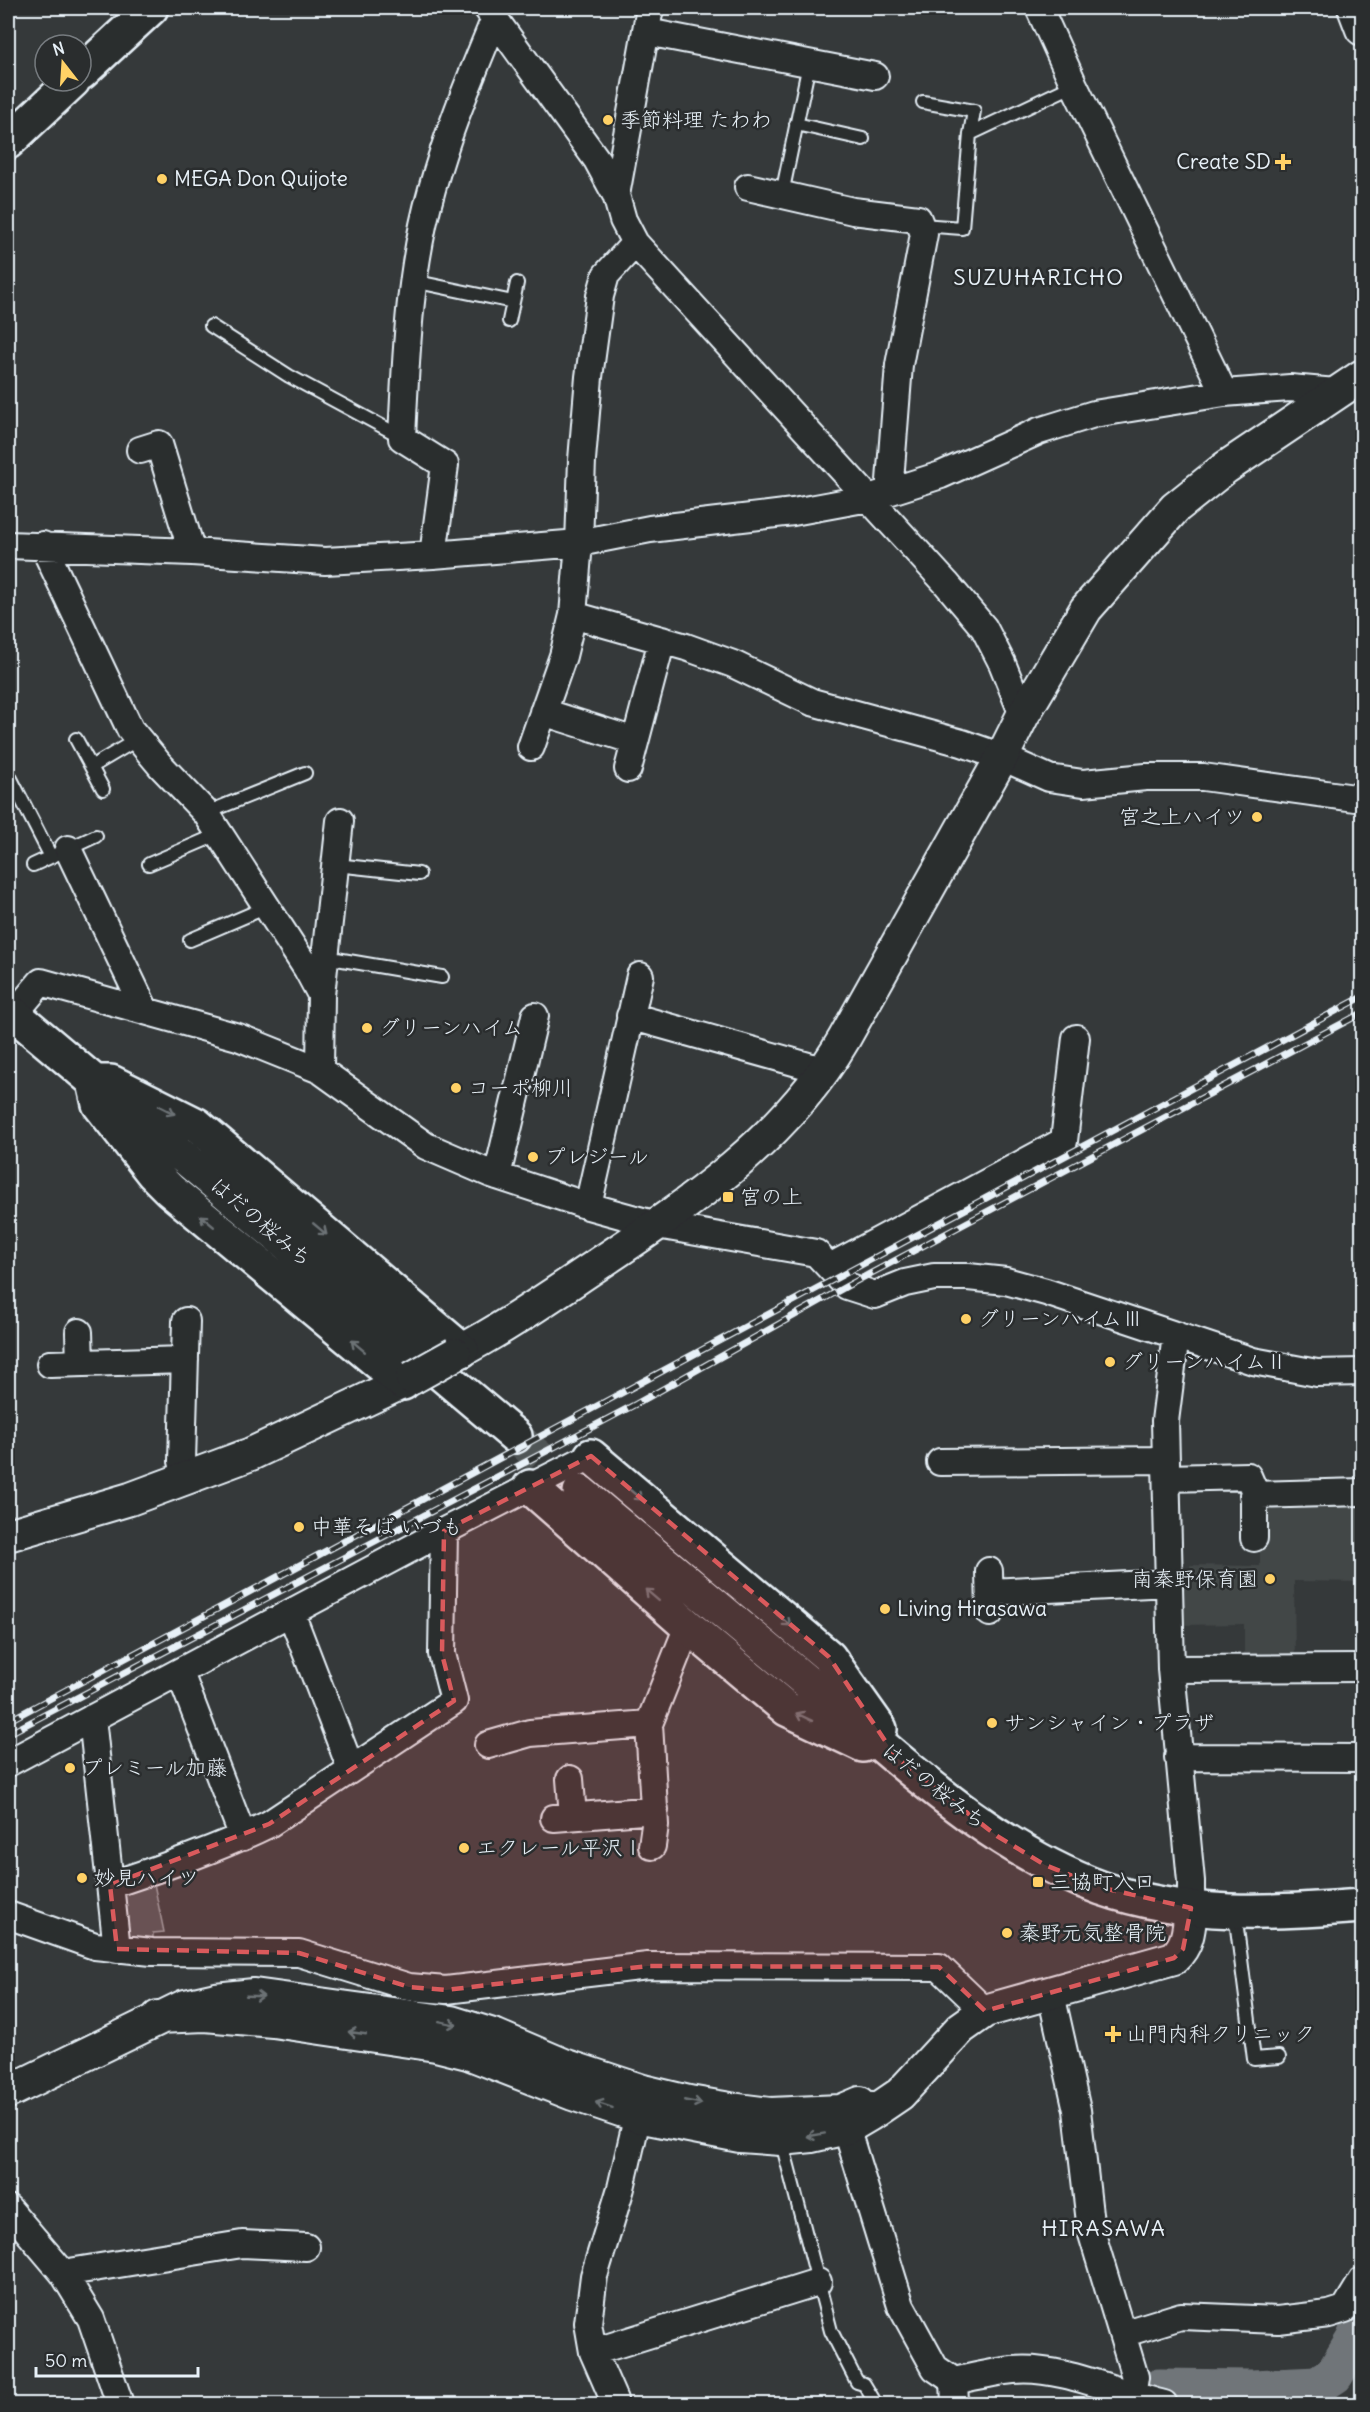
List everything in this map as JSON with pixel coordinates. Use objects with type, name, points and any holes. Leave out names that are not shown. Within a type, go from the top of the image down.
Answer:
[{"type":"main road","points":[[93,62],[151,8]]},
{"type":"main road","points":[[8,142],[60,93]]},
{"type":"main road","name":"はだの桜みち","points":[[10,1012],[515,1436]]},
{"type":"main road","points":[[407,1380],[170,1190],[153,1173],[99,1104],[94,1082],[111,1082],[197,1125],[458,1352]]},
{"type":"main road","points":[[591,1456],[829,1658],[879,1727],[896,1757]]},
{"type":"main road","points":[[530,1487],[690,1628],[787,1708],[866,1747],[896,1757]]},
{"type":"main road","name":"はだの桜みち","points":[[580,1492],[896,1757],[997,1836],[1045,1865],[1103,1888],[1157,1903],[1191,1908],[1267,1913],[1362,1906]]},
{"type":"street","points":[[1039,8],[1074,85],[1224,393]]},
{"type":"street","points":[[1354,8],[1362,29]]},
{"type":"street","points":[[491,13],[597,160],[616,195],[623,220],[635,243],[869,498],[984,628],[1002,663],[1023,715]]},
{"type":"street","points":[[433,555],[445,465],[402,438],[407,328],[413,281],[431,191],[491,13]]},
{"type":"street","points":[[616,195],[649,20],[808,64],[876,76]]},
{"type":"street","points":[[748,188],[853,211],[918,219],[921,225],[924,234],[899,365],[890,482],[892,490]]},
{"type":"street","points":[[531,747],[563,656],[573,615],[579,543],[582,459],[589,377],[600,296],[606,274],[635,243]]},
{"type":"street","points":[[8,1535],[130,1499],[251,1454],[407,1380],[546,1299],[657,1225],[758,1147],[798,1105],[825,1071],[1002,757],[1023,715],[1086,609],[1175,508],[1225,468],[1362,376]]},
{"type":"street","points":[[8,545],[192,552],[325,561],[579,543],[650,529],[793,512],[869,498],[940,475],[1040,431],[1094,414],[1224,393],[1290,388],[1336,392]]},
{"type":"street","points":[[155,441],[192,552]]},
{"type":"street","points":[[43,545],[125,719],[138,739],[212,824],[321,995]]},
{"type":"street","points":[[573,615],[662,640],[733,664],[812,702],[962,743],[1050,778],[1083,783],[1146,777],[1203,777],[1362,800]]},
{"type":"street","points":[[628,769],[662,640]]},
{"type":"street","points":[[543,712],[635,741]]},
{"type":"street","points":[[320,1070],[321,995],[340,821]]},
{"type":"street","points":[[59,853],[145,1010]]},
{"type":"street","points":[[588,1206],[640,976]]},
{"type":"street","points":[[10,1012],[41,982],[238,1037],[320,1070],[426,1146],[497,1176],[588,1206],[657,1225],[816,1253],[847,1286],[874,1295],[905,1283],[934,1277],[968,1276],[1006,1281],[1046,1292],[1253,1361],[1317,1373],[1362,1372]]},
{"type":"street","points":[[497,1176],[535,1016]]},
{"type":"street","points":[[630,1016],[825,1071]]},
{"type":"street","points":[[830,1268],[1064,1141],[1076,1038]]},
{"type":"street","points":[[186,1321],[182,1461],[186,1479]]},
{"type":"street","points":[[79,1332],[80,1363]]},
{"type":"street","points":[[8,2092],[158,2017],[185,2006],[216,1999],[254,1995],[451,2022],[496,2036],[564,2065],[641,2103],[730,2134],[781,2139],[812,2136],[844,2119],[932,2059],[961,2028],[985,2011],[1174,1958],[1183,1949],[1187,1939],[1191,1908],[1191,1881],[1178,1757],[1172,1669],[1166,1469],[1165,1421],[1176,1335]]},
{"type":"street","points":[[50,1364],[185,1360]]},
{"type":"street","points":[[940,1462],[1045,1451],[1166,1469],[1248,1476],[1254,1495],[1254,1538]]},
{"type":"street","points":[[8,1763],[444,1531],[591,1456]]},
{"type":"street","points":[[1254,1495],[1354,1486]]},
{"type":"street","points":[[110,1885],[179,1862],[243,1837],[269,1824],[454,1701],[442,1654],[444,1531]]},
{"type":"street","points":[[990,1592],[1074,1597],[1169,1583]]},
{"type":"street","points":[[291,1612],[351,1769]]},
{"type":"street","points":[[652,1846],[655,1810],[649,1724],[684,1636],[690,1628]]},
{"type":"street","points":[[1172,1669],[1362,1668]]},
{"type":"street","points":[[180,1673],[243,1837]]},
{"type":"street","points":[[92,1718],[117,1949]]},
{"type":"street","points":[[488,1744],[530,1732],[649,1724]]},
{"type":"street","points":[[1178,1757],[1362,1758]]},
{"type":"street","points":[[570,1779],[563,1817],[655,1810]]},
{"type":"street","points":[[8,1915],[95,1946],[117,1949],[152,1952],[299,1953],[405,2014]]},
{"type":"street","points":[[405,2014],[446,1990],[648,1966],[939,1967],[985,2011]]},
{"type":"street","points":[[1051,1994],[1077,2110],[1091,2231],[1135,2378],[1132,2401]]},
{"type":"street","points":[[641,2103],[689,2102],[770,2114],[844,2119]]},
{"type":"street","points":[[615,2402],[593,2352],[588,2323],[594,2276],[621,2188],[641,2103]]},
{"type":"street","points":[[844,2119],[901,2306],[935,2368],[955,2393],[1014,2369],[1063,2373],[1132,2401],[1164,2404]]},
{"type":"street","points":[[8,2208],[63,2273],[91,2319],[120,2404]]},
{"type":"street","points":[[63,2273],[242,2244],[306,2247]]},
{"type":"street","points":[[1122,2334],[1180,2316],[1278,2320],[1329,2314],[1345,2309],[1362,2281]]},
{"type":"street","points":[[593,2352],[818,2282]]},
{"type":"lane","points":[[782,194],[808,64]]},
{"type":"lane","points":[[970,134],[1074,85]]},
{"type":"lane","points":[[921,225],[962,228],[974,111],[922,102]]},
{"type":"lane","points":[[796,124],[863,139]]},
{"type":"lane","points":[[413,281],[513,303]]},
{"type":"lane","points":[[509,321],[517,283]]},
{"type":"lane","points":[[211,326],[289,376],[402,438]]},
{"type":"lane","points":[[76,739],[103,789]]},
{"type":"lane","points":[[91,767],[138,739]]},
{"type":"lane","points":[[8,773],[59,853]]},
{"type":"lane","points":[[149,864],[212,824],[305,773]]},
{"type":"lane","points":[[33,865],[96,837]]},
{"type":"lane","points":[[336,865],[419,874]]},
{"type":"lane","points":[[190,940],[267,907]]},
{"type":"lane","points":[[325,957],[442,977]]},
{"type":"lane","points":[[1234,1911],[1254,2059],[1279,2057]]},
{"type":"lane","points":[[781,2139],[831,2331],[857,2382],[864,2384],[876,2404]]},
{"type":"highlighted area","points":[[591,1456],[829,1657],[896,1757],[997,1836],[1045,1865],[1103,1888],[1191,1908],[1183,1949],[1174,1958],[985,2011],[939,1967],[648,1966],[446,1990],[409,1987],[299,1953],[117,1949],[110,1885],[269,1824],[454,1701],[442,1654],[444,1531]]},
{"type":"shaded area","name":"南秦野保育園","points":[[1266,1500],[1362,1501],[1362,1582],[1294,1581],[1295,1660],[1244,1661],[1244,1624],[1179,1625],[1177,1577],[1185,1568],[1191,1569],[1190,1565],[1260,1566],[1260,1508]]},
{"type":"shaded area","points":[[153,1879],[164,1932],[153,1933],[153,1946],[129,1944],[117,1891]]},
{"type":"waterway","points":[[1159,2388],[1252,2389],[1317,2386],[1334,2375],[1355,2340],[1362,2323]]},
{"type":"tunnel","points":[[515,1436],[580,1492]]},
{"type":"railway","points":[[8,1721],[1362,997]]},
{"type":"railway","points":[[8,1734],[636,1404],[847,1286],[1362,1013]]},
{"type":"place","name":"季節料理 たわわ","points":[[608,120]]},
{"type":"place","name":"Create SD","points":[[1283,162]]},
{"type":"place","name":"MEGA Don Quijote","points":[[162,179]]},
{"type":"place","name":"宮之上ハイツ","points":[[1257,817]]},
{"type":"place","name":"グリーンハイム","points":[[367,1028]]},
{"type":"place","name":"コーポ柳川","points":[[456,1088]]},
{"type":"place","name":"プレジール","points":[[533,1157]]},
{"type":"place","name":"宮の上","points":[[728,1197]]},
{"type":"place","name":"グリーンハイムⅢ","points":[[966,1319]]},
{"type":"place","name":"グリーンハイムⅡ","points":[[1110,1362]]},
{"type":"place","name":"中華そば いづも","points":[[299,1527]]},
{"type":"place","name":"南秦野保育園","points":[[1270,1579]]},
{"type":"place","name":"Living Hirasawa","points":[[885,1609]]},
{"type":"place","name":"サンシャイン・プラザ","points":[[992,1723]]},
{"type":"place","name":"プレミール加藤","points":[[70,1768]]},
{"type":"place","name":"エクレール平沢Ⅰ","points":[[464,1848]]},
{"type":"place","name":"妙見ハイツ","points":[[82,1878]]},
{"type":"place","name":"三協町入口","points":[[1038,1882]]},
{"type":"place","name":"秦野元気整骨院","points":[[1007,1933]]},
{"type":"place","name":"山門内科クリニック","points":[[1113,2034]]},
{"type":"district","name":"SUZUHARICHO","points":[[1039,277]]},
{"type":"district","name":"HIRASAWA","points":[[1104,2228]]}]
